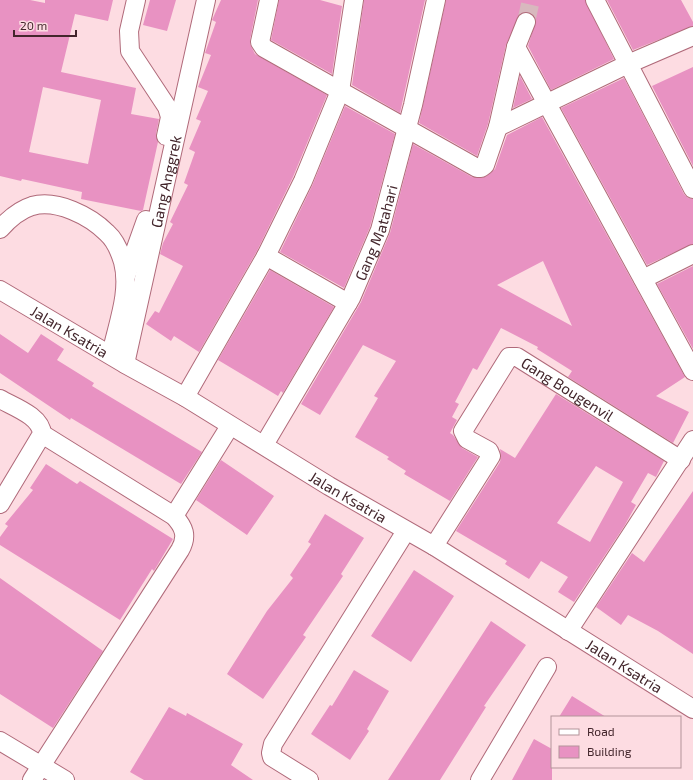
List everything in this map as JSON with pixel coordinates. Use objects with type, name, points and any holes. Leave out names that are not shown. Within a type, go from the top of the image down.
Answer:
[{"type":"street","points":[[126,276],[148,216],[170,117],[167,107],[130,51],[129,31],[136,0]]},
{"type":"street","name":"Gang Anggrek","points":[[118,359],[206,0]]},
{"type":"street","points":[[269,0],[261,45],[407,130],[477,168],[482,168],[485,165],[498,127],[516,47],[526,22]]},
{"type":"street","points":[[186,397],[266,256],[303,181],[340,91],[354,0]]},
{"type":"street","name":"Gang Matahari","points":[[264,445],[348,303],[365,268],[380,230],[407,130],[436,0]]},
{"type":"street","points":[[595,0],[693,189]]},
{"type":"street","points":[[498,127],[628,64],[693,36]]},
{"type":"street","points":[[516,47],[693,371]]},
{"type":"street","points":[[0,229],[12,217],[33,206],[57,206],[75,212],[94,222],[107,232],[114,240],[123,262],[126,276],[126,291],[118,359]]},
{"type":"street","points":[[643,279],[693,254]]},
{"type":"street","points":[[266,256],[348,303]]},
{"type":"street","name":"Jalan Ksatria","points":[[0,290],[186,397],[230,426],[264,445],[329,486],[434,546],[568,632],[693,709]]},
{"type":"street","name":"Gang Bougenvil","points":[[434,546],[490,456],[489,451],[467,439],[464,431],[509,357],[517,357],[681,460]]},
{"type":"street","points":[[0,399],[37,421],[42,429],[42,434],[0,504]]},
{"type":"street","points":[[174,516],[230,426]]},
{"type":"street","points":[[37,772],[180,550],[185,534],[181,523],[174,516],[42,434]]},
{"type":"street","points":[[568,632],[693,440]]},
{"type":"street","points":[[309,780],[272,757],[271,753],[273,744],[406,531]]},
{"type":"street","points":[[480,780],[547,667]]},
{"type":"street","points":[[0,741],[37,772],[65,780]]},
{"type":"building","points":[[0,0],[30,0],[45,3],[45,0],[113,0],[108,21],[75,14],[61,72],[136,88],[131,114],[159,119],[156,134],[158,142],[143,210],[141,211],[81,199],[82,192],[22,179],[21,181],[0,176]],"holes":[[[43,87],[101,100],[88,164],[29,152]]]},
{"type":"building","points":[[150,0],[176,0],[167,31],[143,25]]},
{"type":"building","points":[[221,0],[258,0],[250,40],[250,44],[255,54],[327,95],[293,177],[257,251],[199,352],[174,336],[171,341],[146,324],[155,311],[159,313],[183,266],[160,254],[163,243],[173,224],[170,222],[188,185],[184,183],[195,152],[189,149],[201,121],[196,119],[208,91],[198,87],[211,55],[205,53],[216,22],[212,20]]},
{"type":"building","points":[[279,0],[320,0],[342,6],[332,74],[271,40]]},
{"type":"building","points":[[364,0],[425,0],[400,113],[352,85]]},
{"type":"building","points":[[446,0],[585,0],[614,59],[551,90],[528,46],[536,20],[534,15],[530,12],[520,14],[506,45],[488,124],[477,156],[419,123]]},
{"type":"building","points":[[607,0],[681,0],[693,22],[693,26],[633,50]]},
{"type":"building","points":[[693,67],[693,166],[652,86]]},
{"type":"building","points":[[520,76],[532,99],[513,108]]},
{"type":"building","points":[[624,78],[684,194],[688,198],[693,199],[693,244],[647,265],[561,108]]},
{"type":"building","points":[[345,106],[395,134],[370,227],[344,288],[280,252],[312,186]]},
{"type":"building","points":[[542,117],[685,377],[656,396],[689,412],[673,443],[568,377],[572,371],[537,349],[538,347],[501,328],[477,370],[473,368],[455,402],[459,404],[452,417],[457,420],[450,433],[462,448],[478,457],[450,501],[404,474],[406,471],[387,459],[389,457],[355,437],[378,398],[374,396],[396,361],[363,345],[320,415],[301,404],[361,302],[390,233],[413,144],[472,177],[481,178],[487,176],[495,169],[507,135]],"holes":[[[543,261],[572,326],[497,285]]]},
{"type":"building","points":[[693,266],[693,349],[657,284]]},
{"type":"building","points":[[270,270],[334,307],[283,393],[281,391],[278,396],[218,360]]},
{"type":"building","points":[[0,334],[28,353],[41,334],[64,349],[57,360],[94,383],[92,386],[202,452],[181,484],[71,418],[70,420],[0,373]]},
{"type":"building","points":[[556,394],[664,461],[656,477],[648,473],[631,502],[636,505],[625,525],[574,602],[558,592],[568,577],[541,561],[529,579],[505,564],[507,561],[456,531],[500,462],[500,449],[515,458]],"holes":[[[596,466],[623,482],[590,542],[557,523]]]},
{"type":"building","points":[[221,460],[274,496],[247,535],[196,500]]},
{"type":"building","points":[[46,464],[77,484],[80,481],[173,539],[154,571],[152,569],[120,620],[0,545],[0,537],[8,526],[5,524],[33,490],[30,488]]},
{"type":"building","points":[[693,491],[693,654],[658,631],[628,615],[621,625],[596,607],[632,553],[644,562]]},
{"type":"building","points":[[325,514],[364,538],[341,574],[343,576],[303,635],[306,637],[263,699],[227,674],[267,611],[293,578],[290,575],[311,544],[308,542]]},
{"type":"building","points":[[414,570],[454,596],[411,662],[371,636]]},
{"type":"building","points":[[0,578],[103,651],[53,728],[0,694]]},
{"type":"building","points":[[491,621],[526,645],[484,706],[486,707],[440,780],[388,780]]},
{"type":"building","points":[[354,670],[389,691],[367,729],[369,731],[350,760],[311,734],[330,705],[332,706]]},
{"type":"building","points":[[572,696],[604,716],[560,716]]},
{"type":"building","points":[[169,707],[186,716],[187,713],[243,744],[231,765],[253,780],[144,780],[130,772]]},
{"type":"building","points":[[534,739],[551,748],[552,780],[512,780]]},
{"type":"tunnel","points":[[526,22],[531,0]]}]
